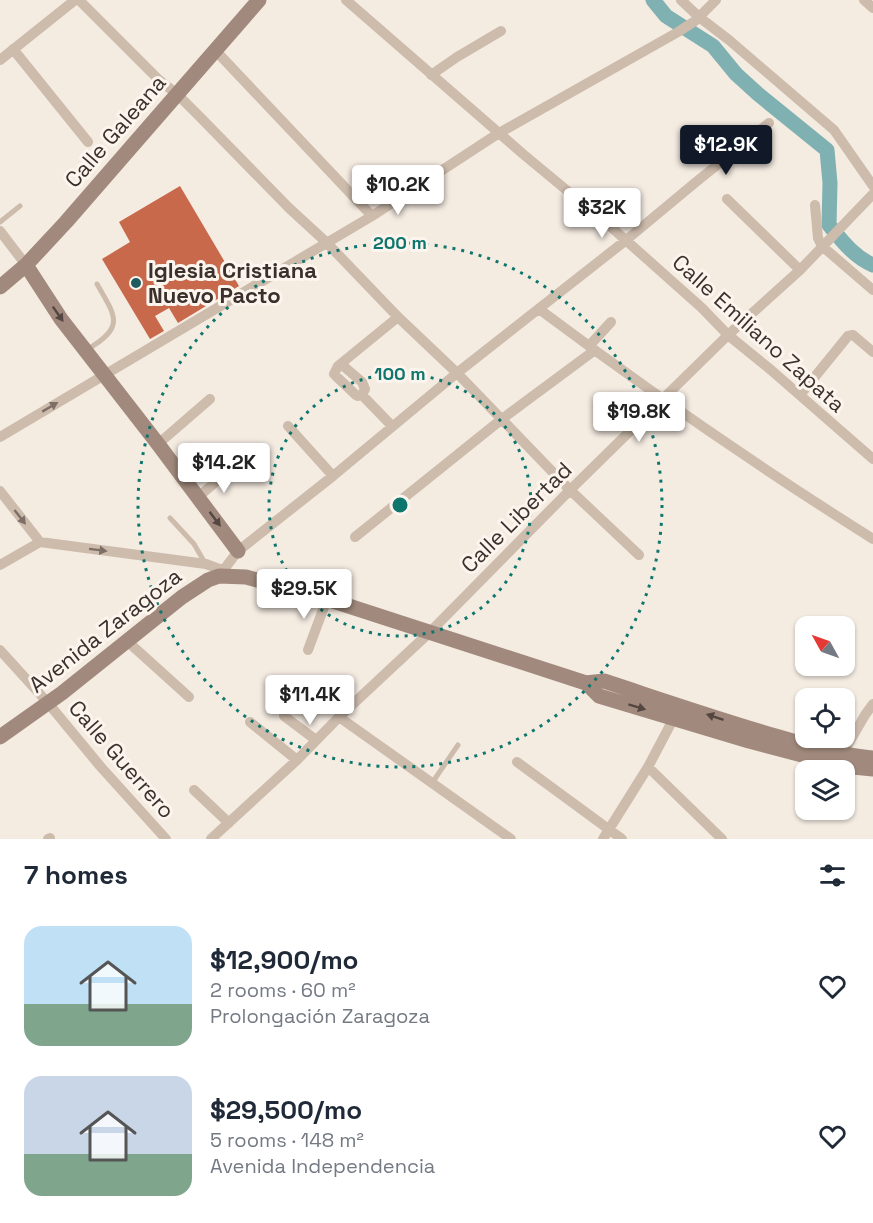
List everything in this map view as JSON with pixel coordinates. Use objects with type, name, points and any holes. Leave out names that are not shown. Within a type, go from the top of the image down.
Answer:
[{"type":"main road","name":"Calle Galeana","points":[[0,287],[26,266],[66,222],[259,0]]},
{"type":"main road","points":[[26,266],[62,319],[238,551]]},
{"type":"main road","points":[[214,572],[246,577],[327,599],[586,683],[599,696],[677,712],[751,735],[802,755],[851,759],[873,758]]},
{"type":"main road","name":"Avenida Zaragoza","points":[[0,737],[48,703],[214,572]]},
{"type":"main road","points":[[851,759],[873,769]]},
{"type":"street","points":[[0,60],[75,0]]},
{"type":"street","points":[[80,0],[326,242],[570,490],[639,555]]},
{"type":"street","name":"Calle Emiliano Zapata","points":[[346,0],[611,227],[702,308],[728,335],[873,459]]},
{"type":"street","points":[[681,0],[697,19],[729,40],[834,130],[872,181]]},
{"type":"street","points":[[0,437],[372,216],[499,133],[678,32],[697,19],[716,0]]},
{"type":"street","points":[[864,0],[873,8]]},
{"type":"street","points":[[431,75],[501,31]]},
{"type":"street","points":[[13,49],[88,142]]},
{"type":"street","points":[[215,50],[372,216]]},
{"type":"street","points":[[0,565],[40,542],[214,572],[457,373],[770,123]]},
{"type":"street","name":"Calle Libertad","points":[[211,839],[429,633],[728,335],[800,270],[873,194]]},
{"type":"street","points":[[727,199],[800,270]]},
{"type":"street","points":[[815,206],[817,230],[822,246],[873,290]]},
{"type":"street","points":[[0,231],[26,266]]},
{"type":"street","points":[[539,309],[663,399],[873,539]]},
{"type":"street","points":[[392,426],[363,394],[362,382],[339,365],[398,317]]},
{"type":"street","points":[[355,537],[592,348],[611,322]]},
{"type":"street","points":[[800,395],[848,336],[853,335],[873,352]]},
{"type":"street","points":[[158,444],[210,399]]},
{"type":"street","points":[[288,426],[333,476]]},
{"type":"street","points":[[198,497],[231,469]]},
{"type":"street","points":[[0,491],[40,542]]},
{"type":"street","points":[[308,650],[327,599]]},
{"type":"street","points":[[127,641],[189,697]]},
{"type":"street","name":"Calle Guerrero","points":[[0,650],[48,703],[87,752],[166,839]]},
{"type":"street","points":[[851,759],[865,715],[873,704]]},
{"type":"street","points":[[606,834],[648,767],[677,712]]},
{"type":"street","points":[[284,716],[316,740]]},
{"type":"street","points":[[339,717],[511,839]]},
{"type":"street","points":[[250,722],[297,760]]},
{"type":"street","points":[[517,762],[606,834],[622,839]]},
{"type":"street","points":[[648,767],[722,839]]},
{"type":"street","points":[[194,790],[229,823]]},
{"type":"lane","points":[[0,222],[20,206]]},
{"type":"lane","points":[[87,350],[109,334],[115,321],[111,308],[97,284]]},
{"type":"lane","points":[[171,518],[214,572]]},
{"type":"lane","points":[[432,783],[458,745]]},
{"type":"building","points":[[180,186],[239,286],[178,323],[169,308],[155,316],[164,331],[150,339],[102,259],[130,242],[119,222]]},
{"type":"waterway","points":[[653,0],[666,16],[713,46],[736,74],[827,150],[830,183],[829,225],[854,253],[873,265]]},
{"type":"place","name":"Iglesia Cristiana Nuevo Pacto","points":[[136,283]]}]
